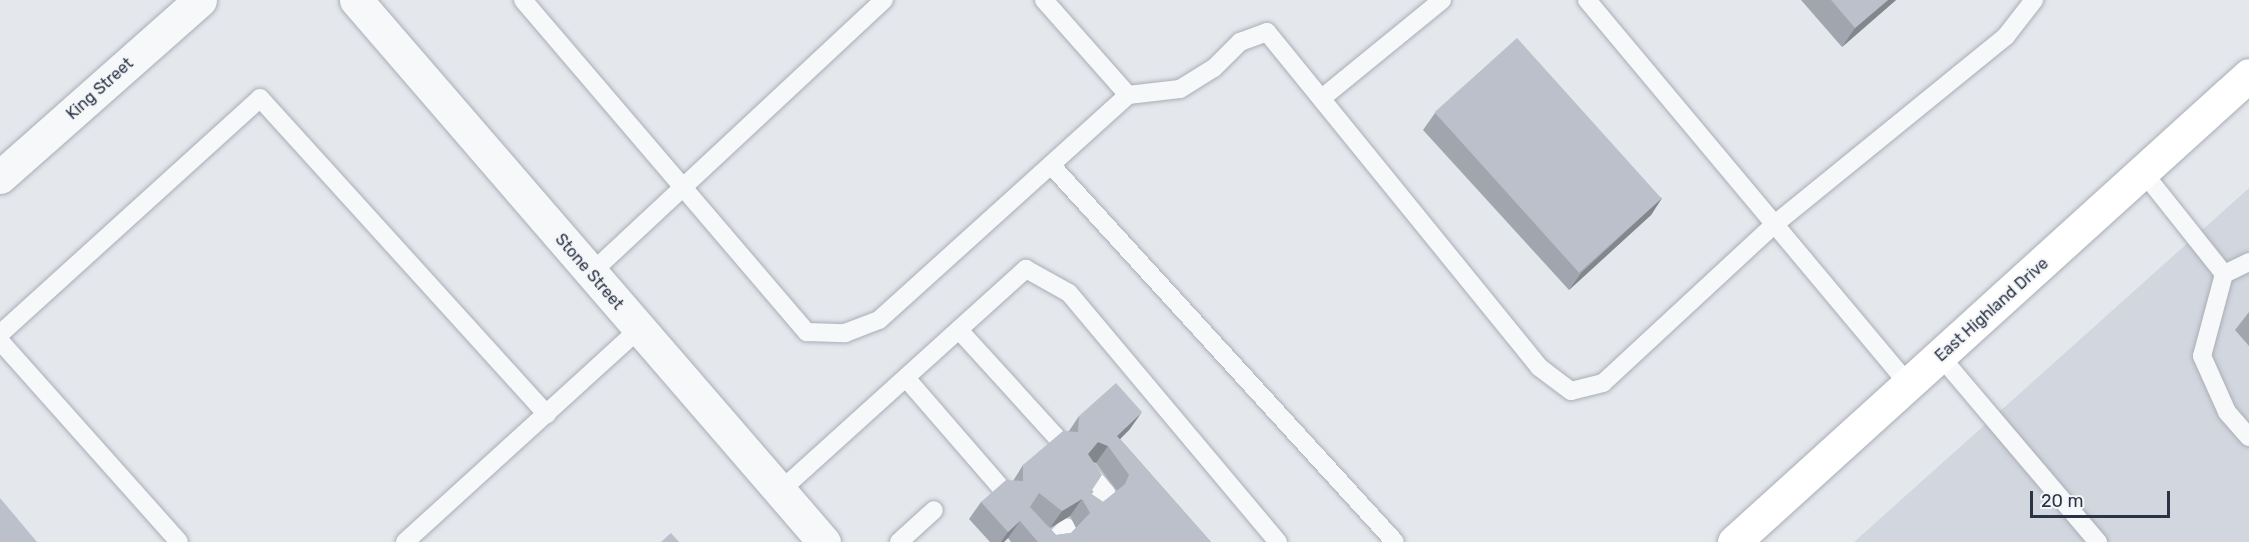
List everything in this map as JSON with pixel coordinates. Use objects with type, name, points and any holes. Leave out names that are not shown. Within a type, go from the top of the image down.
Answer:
[{"type":"main road","name":"East Highland Drive","points":[[1734,542],[1941,357],[2249,75]]},
{"type":"street","name":"King Street","points":[[0,177],[200,0]]},
{"type":"street","name":"Stone Street","points":[[356,0],[638,330],[824,542]]},
{"type":"lane","points":[[523,0],[807,332],[845,333],[879,320],[1128,95],[1180,89],[1214,68],[1240,42],[1267,32],[1539,367],[1571,391],[1603,383],[1775,224],[2006,36],[2034,0]]},
{"type":"lane","points":[[590,274],[884,0]]},
{"type":"lane","points":[[1044,0],[1128,95]]},
{"type":"lane","points":[[1322,98],[1442,0]]},
{"type":"lane","points":[[1587,0],[1909,385]]},
{"type":"lane","points":[[0,334],[260,98],[547,414]]},
{"type":"lane","points":[[1051,165],[1395,542]]},
{"type":"lane","points":[[2143,172],[2224,274]]},
{"type":"lane","points":[[2249,262],[2224,274],[2202,356],[2228,412],[2249,437]]},
{"type":"lane","points":[[779,492],[1026,269],[1069,293],[1278,542]]},
{"type":"lane","points":[[405,542],[638,330]]},
{"type":"lane","points":[[959,330],[1059,440]]},
{"type":"lane","points":[[0,341],[179,542]]},
{"type":"lane","points":[[1941,357],[2098,542]]},
{"type":"lane","points":[[906,378],[1003,490]]},
{"type":"lane","points":[[1087,470],[1106,493],[1089,508]]},
{"type":"lane","points":[[899,542],[934,510]]},
{"type":"lane","points":[[1036,528],[1050,542],[1067,527]]},
{"type":"shaded area","points":[[2249,188],[2249,542],[1854,542]]},
{"type":"building","points":[[1831,0],[1888,0],[1855,28]]},
{"type":"building","points":[[1517,38],[1662,199],[1579,273],[1435,112]]},
{"type":"building","points":[[1116,383],[1142,412],[1117,436],[1211,542],[1038,542],[1020,521],[1008,532],[981,502],[1006,480],[1023,481],[1023,465],[1063,431],[1078,432],[1079,416]],"holes":[[[1098,442],[1108,446],[1129,475],[1125,484],[1103,502],[1090,493],[1102,475],[1088,454]],[[1039,493],[1062,511],[1082,499],[1090,513],[1071,533],[1056,535],[1030,507]]]},
{"type":"building","points":[[0,498],[37,542],[0,542]]},
{"type":"building","points":[[671,533],[679,542],[661,542]]}]
